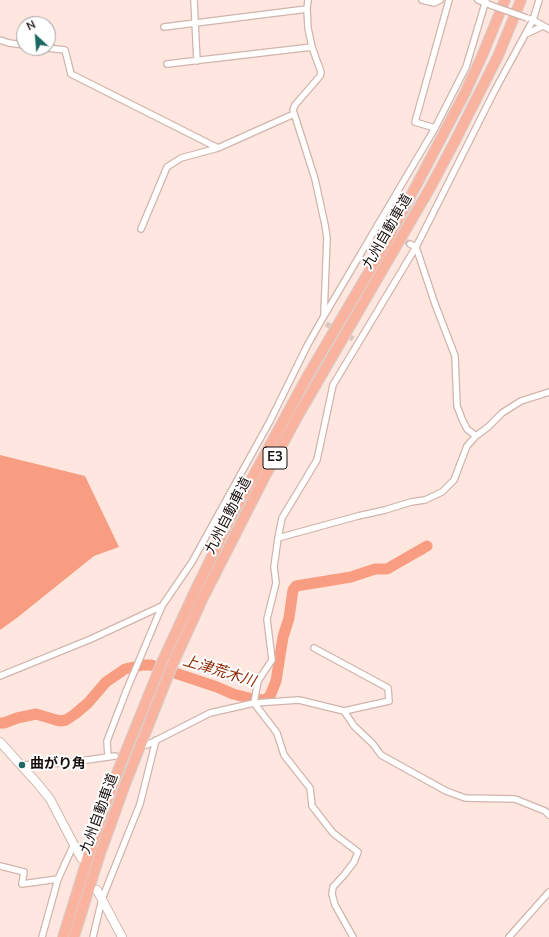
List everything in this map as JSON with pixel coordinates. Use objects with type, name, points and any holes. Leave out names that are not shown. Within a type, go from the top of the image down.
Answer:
[{"type":"highway","name":"九州自動車道","points":[[63,937],[72,905],[115,778],[162,662],[194,593],[255,472],[307,377],[387,241],[465,93],[505,0]]},
{"type":"highway","name":"九州自動車道","points":[[74,937],[100,854],[126,782],[169,672],[203,598],[263,480],[299,414],[430,188],[483,88],[521,0]]},
{"type":"main road","points":[[1,745],[22,765],[50,800],[81,858]]},
{"type":"main road","points":[[97,890],[122,937]]},
{"type":"street","points":[[194,0],[197,61]]},
{"type":"street","points":[[308,0],[308,28],[312,47],[321,72],[320,76],[295,104],[294,114],[315,179],[325,225],[324,320]]},
{"type":"street","points":[[422,0],[434,3],[440,0]]},
{"type":"street","points":[[435,128],[415,122],[449,0]]},
{"type":"street","points":[[478,0],[486,1],[493,6],[533,20],[549,29]]},
{"type":"street","points":[[353,937],[335,905],[332,894],[333,887],[344,875],[358,852],[333,833],[312,806],[310,788],[284,755],[277,732],[254,703],[258,681],[272,660],[270,654],[267,619],[276,583],[274,567],[278,538],[282,518],[317,460],[333,385],[416,248],[495,90],[533,20],[539,0]]},
{"type":"street","points":[[108,757],[107,741],[162,606],[192,562],[324,320],[380,226],[435,128],[466,68],[486,1]]},
{"type":"street","points":[[164,27],[307,9]]},
{"type":"street","points":[[526,34],[543,26]]},
{"type":"street","points":[[0,40],[16,44]]},
{"type":"street","points":[[167,64],[312,47]]},
{"type":"street","points":[[56,49],[65,50],[71,74],[218,148]]},
{"type":"street","points":[[140,229],[167,167],[181,158],[218,148],[294,114]]},
{"type":"street","points":[[410,244],[416,248],[455,356],[457,406],[467,429],[476,436]]},
{"type":"street","points":[[278,538],[411,502],[425,500],[442,492],[454,480],[467,446],[476,436],[488,427],[502,413],[521,401],[549,392]]},
{"type":"street","points":[[0,676],[91,639],[162,606]]},
{"type":"street","points":[[148,745],[210,713],[254,703],[299,700],[344,711],[388,701],[388,688],[314,648]]},
{"type":"street","points":[[344,711],[354,726],[373,744],[381,755],[446,791],[465,798],[515,799],[545,811],[549,815]]},
{"type":"street","points":[[93,937],[102,900],[140,804],[156,740]]},
{"type":"street","points":[[22,765],[66,763],[115,756]]},
{"type":"street","points":[[42,937],[58,879],[74,844]]},
{"type":"street","points":[[0,866],[24,872],[22,884],[58,879]]},
{"type":"street","points":[[509,937],[549,892]]},
{"type":"shaded area","points":[[0,455],[85,476],[119,547],[94,556],[0,630]]},
{"type":"waterway","name":"上津荒木川","points":[[0,723],[36,714],[56,720],[66,720],[88,703],[106,682],[125,669],[143,665],[151,665],[217,687],[233,694],[253,699],[265,700],[270,696],[276,681],[283,637],[289,618],[293,590],[296,586],[351,577],[375,569],[387,569],[427,546]]},
{"type":"tunnel","points":[[382,228],[410,244]]},
{"type":"tunnel","points":[[326,324],[359,342]]},
{"type":"place","name":"曲がり角","points":[[22,765]]}]
